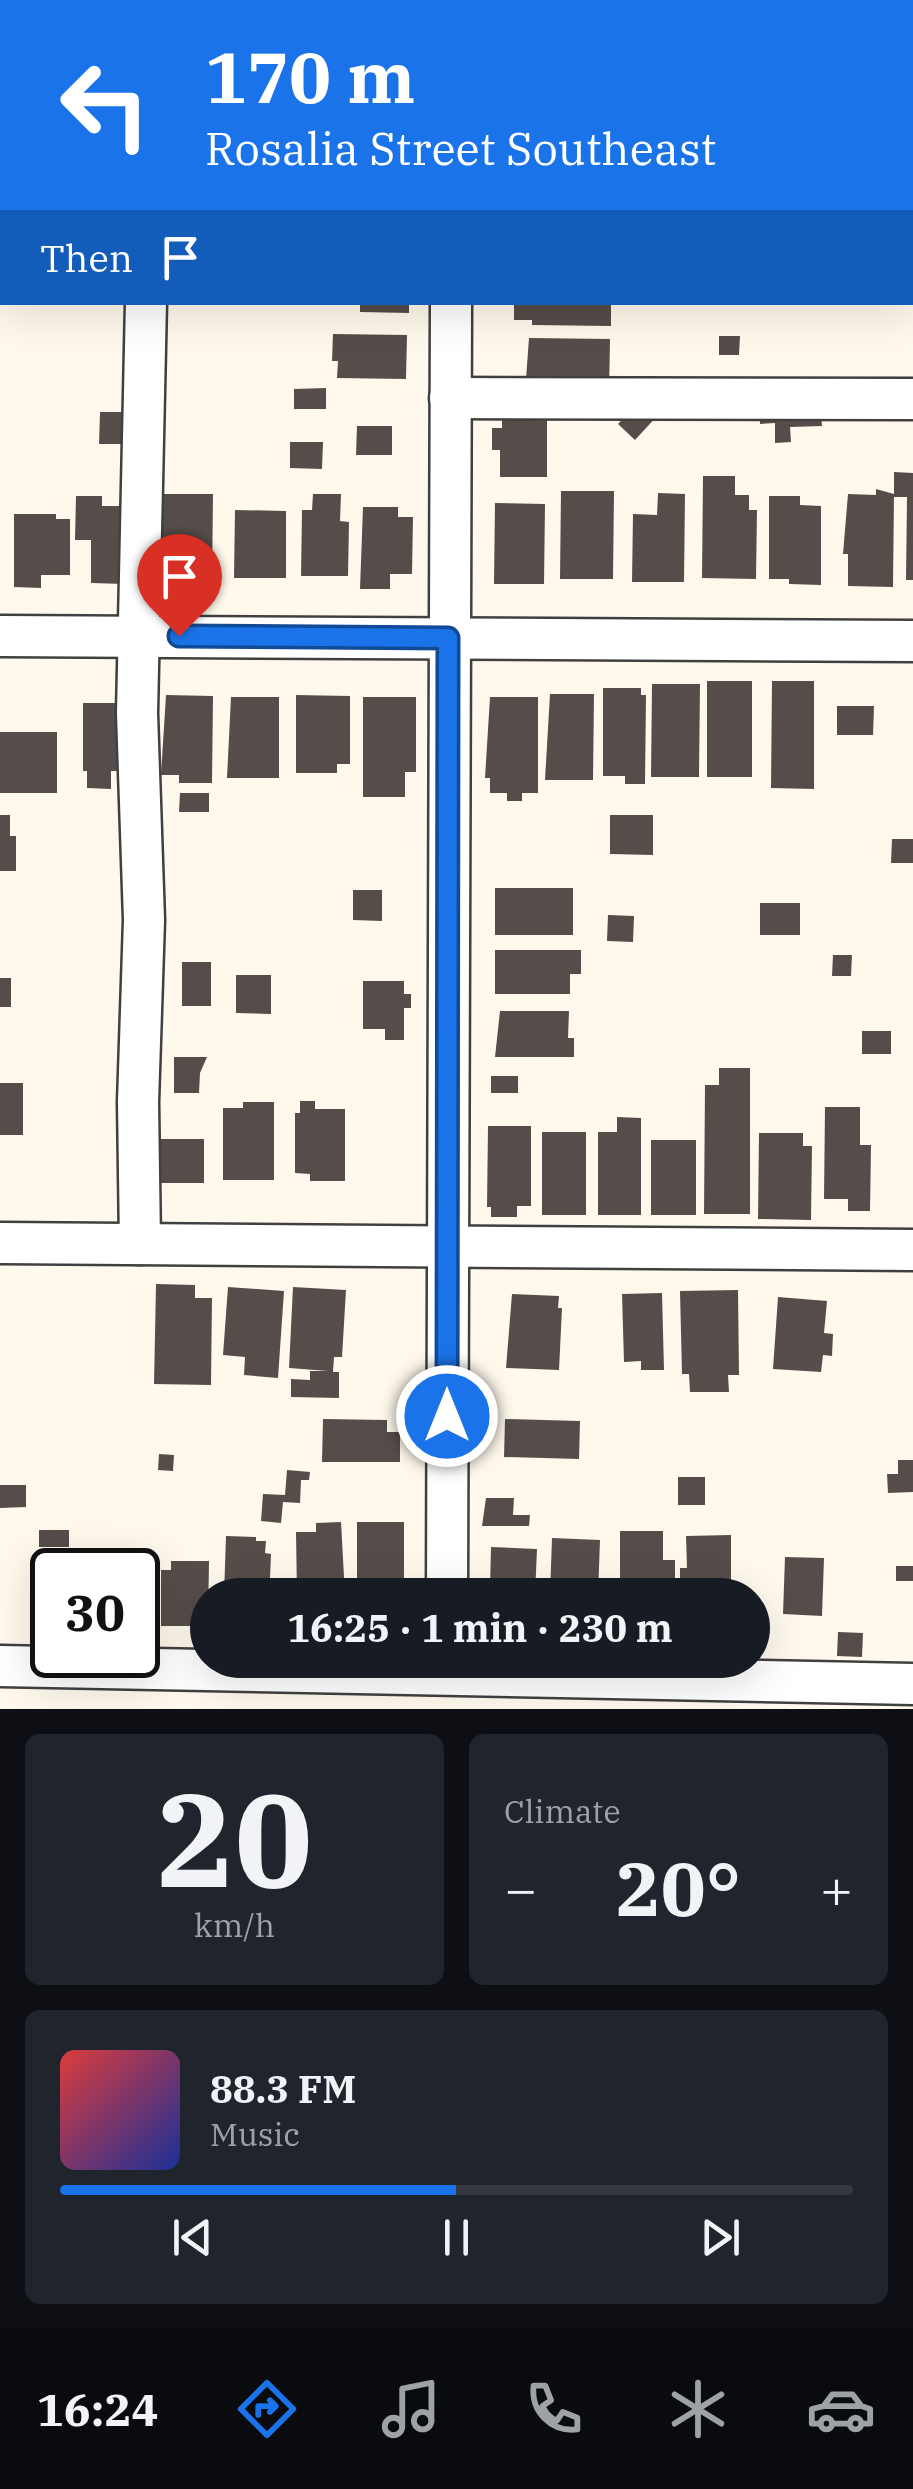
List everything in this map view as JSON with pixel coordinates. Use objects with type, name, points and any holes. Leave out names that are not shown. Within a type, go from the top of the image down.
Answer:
[{"type":"street","points":[[140,1244],[138,1102],[144,920],[136,713],[146,305]]},
{"type":"street","points":[[446,1578],[451,305]]},
{"type":"street","points":[[450,398],[913,399]]},
{"type":"street","points":[[0,636],[913,641]]},
{"type":"street","points":[[0,1242],[913,1250]]},
{"type":"street","points":[[0,1666],[446,1681],[913,1684]]},
{"type":"building","points":[[360,305],[409,305],[409,313],[360,312]]},
{"type":"building","points":[[514,305],[611,305],[611,326],[532,325],[532,320],[514,320]]},
{"type":"building","points":[[333,334],[407,335],[406,379],[337,378],[338,361],[332,361]]},
{"type":"building","points":[[719,336],[740,336],[739,355],[719,355]]},
{"type":"building","points":[[529,338],[610,339],[609,394],[525,393]]},
{"type":"building","points":[[326,388],[326,409],[294,409],[294,389]]},
{"type":"building","points":[[641,400],[658,415],[635,440],[618,424]]},
{"type":"building","points":[[502,403],[547,403],[547,477],[500,477],[500,450],[492,450],[492,428],[502,428]]},
{"type":"building","points":[[759,403],[821,413],[822,426],[790,427],[791,442],[775,443],[775,423],[760,424]]},
{"type":"building","points":[[100,412],[130,412],[130,444],[99,444]]},
{"type":"building","points":[[357,426],[392,426],[392,455],[356,455]]},
{"type":"building","points":[[290,442],[323,442],[322,469],[290,468]]},
{"type":"building","points":[[894,472],[913,473],[913,580],[906,580],[907,497],[894,497]]},
{"type":"building","points":[[703,476],[735,476],[735,495],[749,495],[749,510],[757,510],[756,579],[702,578]]},
{"type":"building","points":[[876,489],[894,494],[893,587],[848,586],[848,554],[843,554],[848,494],[876,495]]},
{"type":"building","points":[[561,491],[614,491],[613,579],[560,579]]},
{"type":"building","points":[[658,493],[685,494],[684,582],[632,582],[633,514],[657,515]]},
{"type":"building","points":[[160,494],[213,494],[212,582],[159,576]]},
{"type":"building","points":[[313,494],[341,494],[340,521],[349,522],[348,576],[301,576],[302,510],[312,510]]},
{"type":"building","points":[[76,496],[102,496],[102,506],[125,506],[125,584],[91,583],[91,540],[75,540]]},
{"type":"building","points":[[769,496],[800,496],[800,505],[821,506],[821,585],[769,579]]},
{"type":"building","points":[[495,503],[545,504],[544,584],[494,584]]},
{"type":"building","points":[[363,507],[398,507],[398,517],[413,517],[412,574],[390,574],[390,589],[360,589]]},
{"type":"building","points":[[235,510],[286,511],[286,578],[234,578]]},
{"type":"building","points":[[14,514],[56,514],[56,519],[70,519],[70,575],[41,575],[41,588],[14,587]]},
{"type":"building","points":[[707,681],[752,681],[752,777],[707,777]]},
{"type":"building","points":[[772,681],[814,681],[814,789],[771,788]]},
{"type":"building","points":[[652,684],[700,684],[699,777],[651,777]]},
{"type":"building","points":[[603,688],[641,688],[641,695],[646,695],[645,784],[625,784],[625,776],[603,776]]},
{"type":"building","points":[[550,694],[594,694],[593,780],[545,780]]},
{"type":"building","points":[[166,695],[213,696],[212,783],[179,783],[179,775],[161,775]]},
{"type":"building","points":[[296,695],[350,696],[350,764],[337,764],[337,773],[296,773]]},
{"type":"building","points":[[231,697],[279,697],[279,778],[227,778]]},
{"type":"building","points":[[363,697],[416,697],[416,772],[405,772],[405,797],[363,797]]},
{"type":"building","points":[[490,697],[538,697],[538,793],[522,793],[522,801],[507,801],[507,793],[490,793],[490,778],[485,778]]},
{"type":"building","points":[[83,703],[128,703],[128,771],[111,771],[111,789],[87,788],[87,771],[83,771]]},
{"type":"building","points":[[837,706],[874,706],[873,735],[837,735]]},
{"type":"building","points":[[0,732],[57,732],[57,793],[0,793]]},
{"type":"building","points":[[180,793],[209,793],[209,812],[179,812]]},
{"type":"building","points":[[0,815],[10,815],[10,836],[16,836],[16,871],[0,871]]},
{"type":"building","points":[[610,815],[653,815],[653,855],[610,854]]},
{"type":"building","points":[[892,839],[913,839],[913,863],[891,863]]},
{"type":"building","points":[[495,888],[573,888],[573,935],[495,935]]},
{"type":"building","points":[[353,890],[382,890],[382,921],[353,920]]},
{"type":"building","points":[[760,903],[800,903],[800,935],[760,935]]},
{"type":"building","points":[[608,915],[634,916],[633,942],[607,941]]},
{"type":"building","points":[[495,950],[581,950],[581,974],[570,974],[570,994],[495,994]]},
{"type":"building","points":[[833,955],[852,955],[851,976],[832,976]]},
{"type":"building","points":[[182,962],[211,962],[211,1006],[182,1006]]},
{"type":"building","points":[[236,975],[271,975],[271,1014],[236,1013]]},
{"type":"building","points":[[0,978],[11,978],[11,1007],[0,1007]]},
{"type":"building","points":[[363,981],[404,981],[404,994],[411,994],[411,1008],[404,1008],[404,1040],[385,1040],[385,1029],[363,1029]]},
{"type":"building","points":[[500,1011],[569,1011],[568,1038],[574,1038],[574,1057],[495,1057]]},
{"type":"building","points":[[862,1031],[891,1031],[891,1054],[862,1054]]},
{"type":"building","points":[[174,1057],[207,1057],[200,1073],[199,1093],[174,1093]]},
{"type":"building","points":[[719,1068],[750,1068],[750,1214],[704,1214],[705,1085],[719,1085]]},
{"type":"building","points":[[491,1076],[518,1076],[518,1093],[491,1093]]},
{"type":"building","points":[[0,1083],[23,1083],[23,1135],[0,1135]]},
{"type":"building","points":[[300,1101],[315,1101],[315,1109],[345,1109],[345,1181],[310,1181],[310,1174],[295,1173],[295,1113],[300,1113]]},
{"type":"building","points":[[243,1102],[274,1102],[274,1180],[223,1180],[223,1108],[243,1108]]},
{"type":"building","points":[[825,1107],[860,1107],[860,1145],[871,1145],[870,1211],[848,1211],[848,1199],[824,1199]]},
{"type":"building","points":[[617,1117],[641,1118],[641,1215],[598,1215],[598,1132],[617,1132]]},
{"type":"building","points":[[488,1126],[531,1126],[531,1206],[517,1206],[517,1217],[491,1217],[491,1207],[487,1207]]},
{"type":"building","points":[[542,1132],[586,1132],[586,1215],[542,1215]]},
{"type":"building","points":[[759,1133],[803,1133],[803,1146],[812,1146],[811,1220],[758,1219]]},
{"type":"building","points":[[158,1139],[204,1139],[204,1183],[157,1183]]},
{"type":"building","points":[[651,1140],[696,1140],[696,1215],[651,1215]]},
{"type":"building","points":[[156,1284],[195,1285],[195,1298],[212,1298],[211,1385],[154,1384]]},
{"type":"building","points":[[228,1287],[284,1291],[278,1378],[244,1375],[245,1357],[223,1355]]},
{"type":"building","points":[[293,1287],[346,1290],[342,1357],[334,1357],[333,1372],[339,1372],[339,1398],[291,1397],[291,1379],[310,1380],[310,1371],[328,1371],[289,1368]]},
{"type":"building","points":[[738,1290],[739,1375],[728,1375],[729,1392],[690,1392],[689,1374],[682,1374],[680,1291]]},
{"type":"building","points":[[662,1293],[664,1370],[641,1370],[641,1361],[624,1362],[622,1294]]},
{"type":"building","points":[[512,1294],[559,1296],[559,1370],[506,1368]]},
{"type":"building","points":[[778,1297],[827,1301],[824,1333],[833,1334],[832,1356],[823,1355],[821,1372],[773,1369]]},
{"type":"building","points":[[323,1419],[387,1420],[387,1432],[400,1432],[400,1462],[322,1462]]},
{"type":"building","points":[[505,1419],[580,1421],[579,1459],[504,1457]]},
{"type":"building","points":[[159,1454],[174,1455],[173,1471],[158,1470]]},
{"type":"building","points":[[898,1460],[913,1460],[913,1492],[888,1493],[887,1474],[898,1474]]},
{"type":"building","points":[[287,1470],[310,1472],[309,1480],[301,1480],[300,1503],[283,1502],[281,1523],[261,1521],[263,1494],[285,1495]]},
{"type":"building","points":[[678,1477],[705,1477],[705,1505],[678,1505]]},
{"type":"building","points":[[0,1485],[26,1485],[26,1507],[0,1508]]},
{"type":"building","points":[[486,1498],[514,1498],[513,1515],[530,1515],[529,1526],[482,1526]]},
{"type":"building","points":[[341,1522],[344,1578],[297,1578],[296,1532],[316,1532],[316,1523]]},
{"type":"building","points":[[357,1522],[404,1522],[404,1578],[357,1578]]},
{"type":"building","points":[[39,1530],[69,1530],[69,1547],[39,1547]]},
{"type":"building","points":[[620,1531],[663,1531],[663,1560],[675,1560],[675,1578],[620,1578]]},
{"type":"building","points":[[731,1535],[731,1578],[680,1578],[680,1568],[687,1568],[686,1536]]},
{"type":"building","points":[[226,1536],[266,1541],[265,1553],[271,1554],[270,1578],[225,1578]]},
{"type":"building","points":[[552,1538],[600,1540],[599,1578],[551,1578]]},
{"type":"building","points":[[491,1547],[537,1549],[536,1578],[490,1578]]},
{"type":"building","points":[[785,1557],[824,1558],[822,1616],[783,1614]]},
{"type":"building","points":[[171,1561],[209,1561],[209,1578],[190,1578],[190,1626],[161,1626],[161,1570],[171,1570]]},
{"type":"building","points":[[896,1566],[913,1566],[913,1581],[896,1581]]},
{"type":"building","points":[[838,1632],[863,1633],[862,1657],[837,1656]]},
{"type":"route","points":[[179,636],[448,638],[447,1416]]}]
